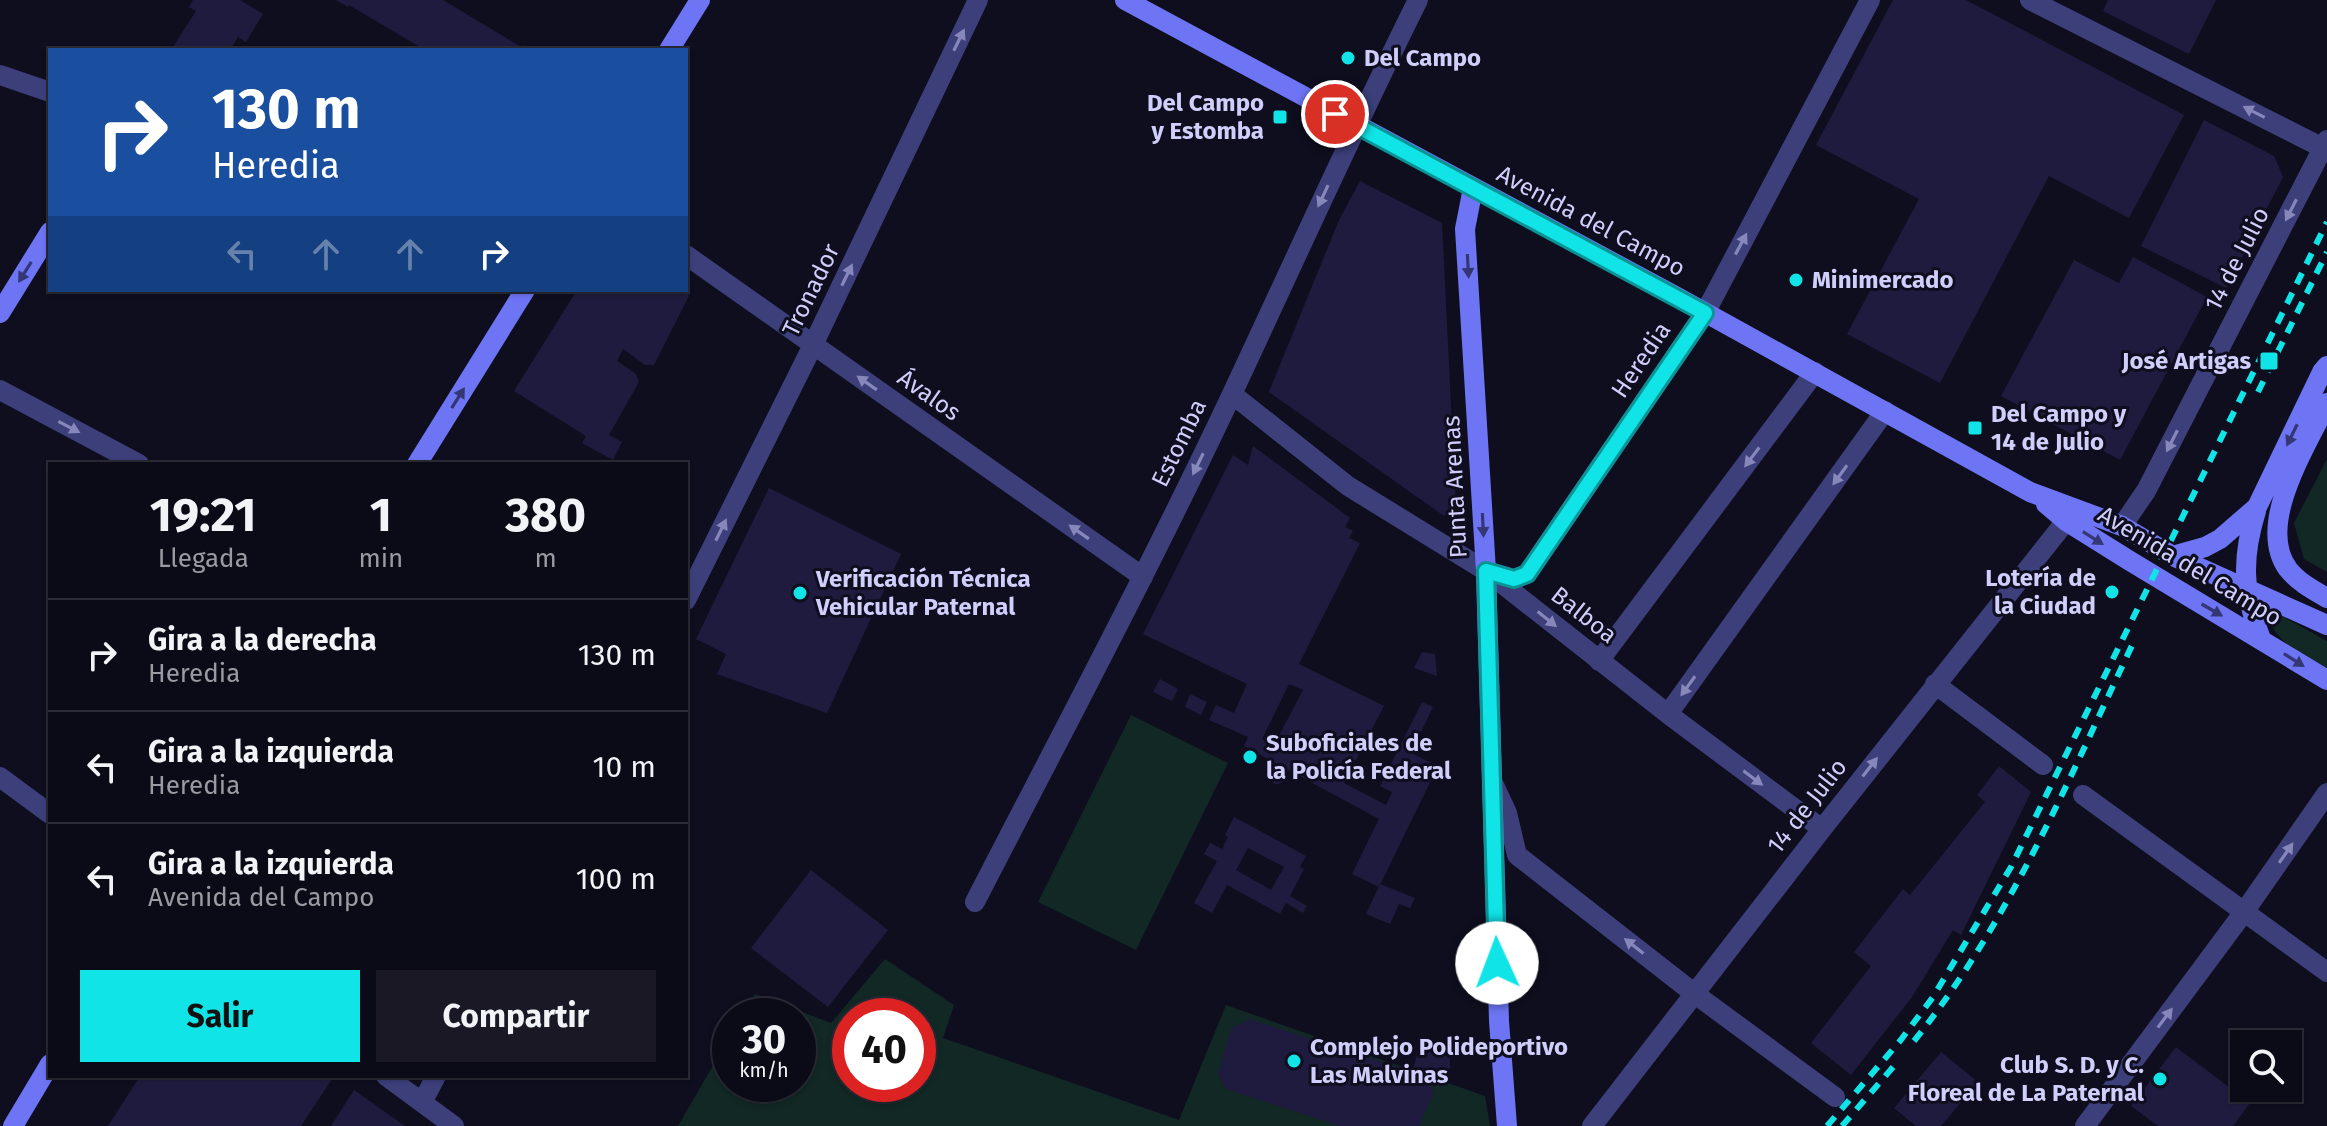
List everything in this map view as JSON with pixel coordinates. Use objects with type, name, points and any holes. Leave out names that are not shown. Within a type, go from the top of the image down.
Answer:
[{"type":"main road","points":[[670,48],[700,0]]},
{"type":"main road","name":"Avenida del Campo","points":[[1125,0],[1815,372],[2030,492],[2122,526],[2173,556],[2327,625]]},
{"type":"main road","name":"Punta Arenas","points":[[1473,188],[1465,229],[1486,571],[1493,783],[1491,820],[1499,1021],[1507,1126]]},
{"type":"main road","points":[[0,313],[48,235]]},
{"type":"main road","points":[[418,462],[524,292]]},
{"type":"main road","points":[[2261,639],[2246,588],[2247,545],[2257,507],[2327,366]]},
{"type":"main road","name":"Avenida del Campo","points":[[2327,403],[2285,493],[2276,524],[2276,540],[2286,567],[2296,578],[2327,598]]},
{"type":"main road","name":"Avenida del Campo","points":[[2030,492],[2066,521],[2327,680]]},
{"type":"main road","points":[[2173,556],[2205,547],[2220,539],[2257,507]]},
{"type":"main road","points":[[13,1126],[48,1067]]},
{"type":"street","name":"Tronador","points":[[688,596],[813,345],[978,0]]},
{"type":"street","name":"Estomba","points":[[975,902],[1143,577],[1232,394],[1355,125],[1418,0]]},
{"type":"street","name":"Heredia","points":[[1486,571],[1514,579],[1527,574],[1705,313],[1870,0]]},
{"type":"street","points":[[2030,0],[2325,144]]},
{"type":"street","points":[[0,75],[48,91]]},
{"type":"street","name":"14 de Julio","points":[[2122,526],[2146,491],[2325,144]]},
{"type":"street","name":"Ávalos","points":[[688,256],[1143,577]]},
{"type":"street","points":[[1599,661],[1815,372]]},
{"type":"street","points":[[0,390],[135,462]]},
{"type":"street","name":"Balboa","points":[[1232,394],[1348,486],[1486,571],[1668,714],[1822,829]]},
{"type":"street","points":[[1668,714],[1885,411]]},
{"type":"street","name":"14 de Julio","points":[[1592,1126],[1935,684],[2066,521]]},
{"type":"street","points":[[1935,684],[2043,765]]},
{"type":"street","points":[[0,777],[48,813]]},
{"type":"street","name":"Punta Arenas","points":[[1493,783],[1507,813],[1517,855],[1695,994]]},
{"type":"street","points":[[2085,1126],[2244,912],[2327,793]]},
{"type":"street","points":[[2083,795],[2327,972]]},
{"type":"street","points":[[1695,994],[1835,1097]]},
{"type":"street","points":[[389,1078],[454,1126]]},
{"type":"street","points":[[423,1101],[435,1078]]},
{"type":"green space","points":[[2327,459],[2327,572],[2304,559],[2294,523]]},
{"type":"green space","points":[[2275,612],[2327,641],[2327,668],[2284,642],[2268,616]]},
{"type":"green space","points":[[1131,715],[1228,763],[1136,950],[1038,902]]},
{"type":"green space","name":"Complejo Polideportivo Las Malvinas","points":[[885,959],[954,1005],[943,1038],[1179,1120],[1226,1005],[1485,1096],[1490,1126],[678,1126],[712,1067],[712,1102],[816,1102],[816,1017],[832,1022],[832,1102],[936,1102],[936,998],[852,998]]},
{"type":"building","points":[[193,0],[240,0],[263,14],[246,42],[238,37],[231,48],[172,48],[196,11],[189,7]]},
{"type":"building","points":[[336,0],[443,0],[523,48],[422,48]]},
{"type":"building","points":[[1893,0],[1966,0],[2184,115],[2129,218],[2049,176],[1940,383],[1847,334],[1919,199],[1816,145]]},
{"type":"building","points":[[2108,0],[2216,0],[2189,54],[2103,11]]},
{"type":"building","points":[[2204,120],[2274,156],[2283,177],[2226,288],[2141,246]]},
{"type":"building","points":[[1360,181],[1442,223],[1456,507],[1444,516],[1269,392],[1339,220]]},
{"type":"building","points":[[2133,257],[2207,297],[2120,460],[2001,396],[2074,260],[2119,283]]},
{"type":"building","points":[[576,292],[688,292],[689,296],[654,365],[645,365],[623,349],[617,361],[636,374],[639,382],[609,435],[622,442],[613,460],[582,443],[586,436],[514,391]]},
{"type":"building","points":[[1253,446],[1350,518],[1345,527],[1353,531],[1349,538],[1360,543],[1299,664],[1384,706],[1344,783],[1386,805],[1392,792],[1380,786],[1422,702],[1433,707],[1411,753],[1438,766],[1379,887],[1352,874],[1379,819],[1244,746],[1248,737],[1209,720],[1216,705],[1234,713],[1247,684],[1143,634],[1233,455],[1248,465]],"holes":[[[1289,684],[1303,690],[1274,745],[1262,739]]]},
{"type":"building","name":"Verificación Técnica Vehicular Paternal","points":[[769,488],[901,554],[827,713],[717,674],[726,654],[696,639]]},
{"type":"building","points":[[1422,652],[1435,654],[1437,676],[1414,668]]},
{"type":"building","points":[[1160,679],[1178,689],[1172,701],[1153,692]]},
{"type":"building","points":[[1190,694],[1207,702],[1201,715],[1185,707]]},
{"type":"building","points":[[1999,766],[2031,792],[1961,935],[1953,930],[1912,997],[1851,1075],[1811,1043],[1871,966],[1854,952],[1903,889],[1910,895],[1985,802],[1977,795]]},
{"type":"building","points":[[1274,768],[1280,768],[1285,776],[1283,782],[1274,784],[1269,779],[1269,773]]},
{"type":"building","points":[[1234,817],[1306,856],[1300,867],[1304,869],[1290,896],[1307,906],[1303,913],[1286,903],[1280,914],[1227,885],[1212,913],[1194,903],[1217,861],[1204,854],[1210,843],[1222,849],[1228,837],[1225,835]],"holes":[[[1248,848],[1284,867],[1271,890],[1236,870]]]},
{"type":"building","points":[[811,870],[888,930],[828,1007],[751,948]]},
{"type":"building","points":[[1380,884],[1415,898],[1410,908],[1399,904],[1390,924],[1366,914]]},
{"type":"building","points":[[1249,1019],[1426,1076],[1434,1092],[1419,1126],[1340,1126],[1226,1089],[1218,1075],[1231,1029]]},
{"type":"building","points":[[1421,1042],[1450,1049],[1450,1068],[1437,1078],[1413,1069]]},
{"type":"building","points":[[2176,1047],[2230,1088],[2230,1102],[2250,1103],[2233,1126],[2158,1126],[2131,1106]]},
{"type":"building","points":[[1941,1052],[1978,1082],[1941,1126],[1916,1126],[1894,1108]]},
{"type":"building","points":[[139,1078],[333,1078],[301,1126],[108,1126]]},
{"type":"building","points":[[354,1090],[405,1126],[331,1126]]},
{"type":"railway","points":[[1827,1126],[1900,1041],[1933,997],[2011,867],[2327,222]]},
{"type":"railway","points":[[2258,392],[2327,252]]},
{"type":"railway","points":[[1914,1041],[1980,947],[2009,898],[2062,795],[2135,639]]},
{"type":"railway","points":[[1842,1126],[1894,1066]]},
{"type":"place","name":"Del Campo","points":[[1348,58]]},
{"type":"place","name":"Del Campo y Estomba","points":[[1280,117]]},
{"type":"place","name":"Minimercado","points":[[1796,280]]},
{"type":"place","name":"José Artigas","points":[[2269,361]]},
{"type":"place","name":"Del Campo y 14 de Julio","points":[[1975,428]]},
{"type":"place","name":"Lotería de la Ciudad","points":[[2112,592]]},
{"type":"place","name":"Verificación Técnica Vehicular Paternal","points":[[800,593]]},
{"type":"place","name":"Suboficiales de la Policía Federal","points":[[1250,757]]},
{"type":"place","name":"Complejo Polideportivo Las Malvinas","points":[[1294,1061]]},
{"type":"place","name":"Club S. D. y C. Floreal de La Paternal","points":[[2160,1079]]},
{"type":"route","points":[[1335,114],[1705,313],[1527,574],[1514,579],[1486,571],[1497,963]]}]
